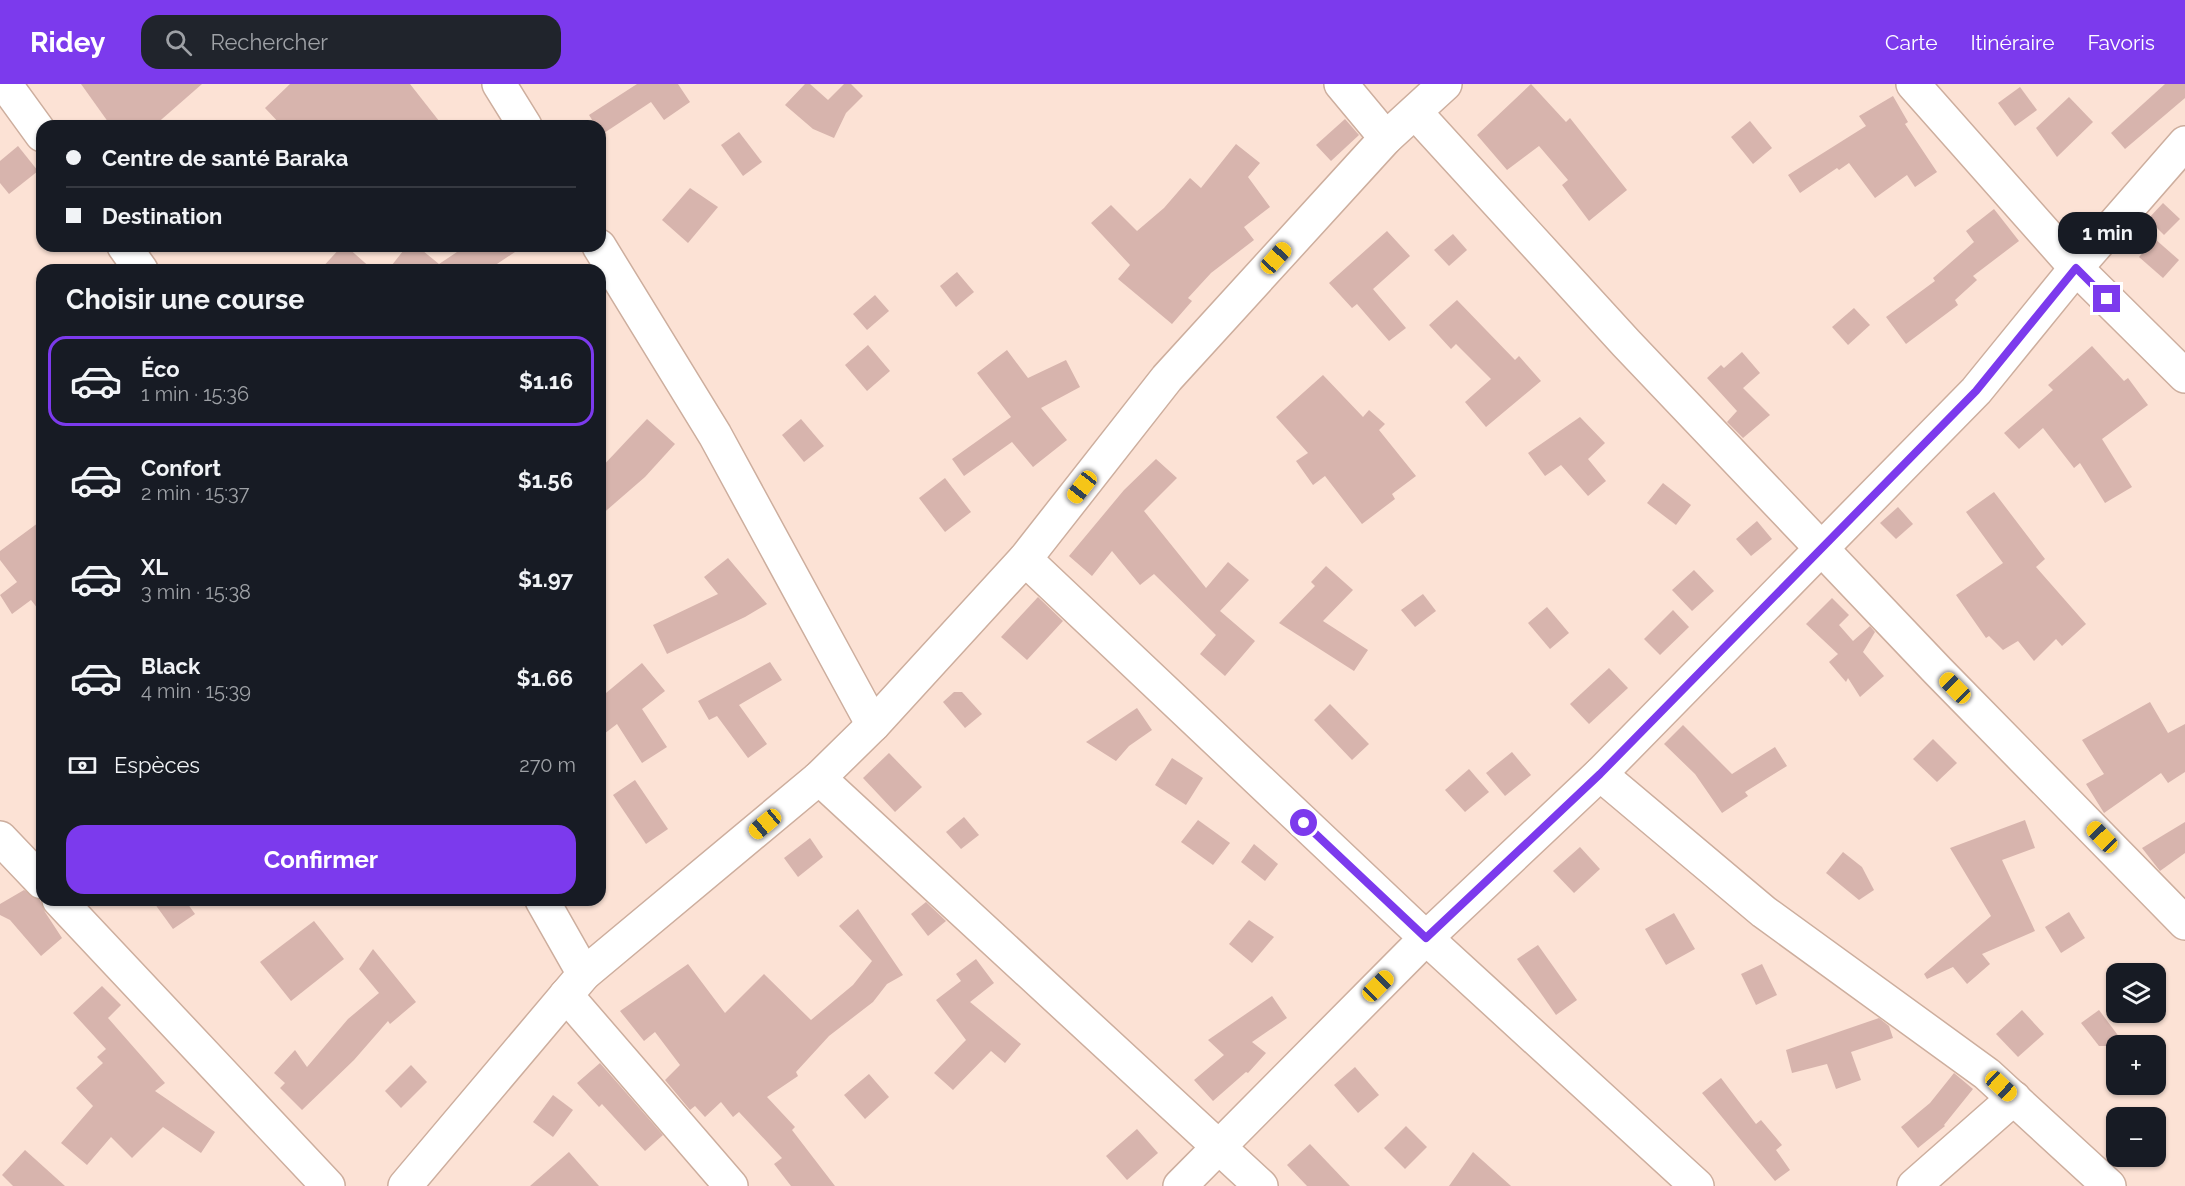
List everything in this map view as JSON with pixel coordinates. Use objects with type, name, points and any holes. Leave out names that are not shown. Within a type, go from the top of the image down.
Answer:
[{"type":"street","points":[[5,84],[36,127]]},
{"type":"street","points":[[499,84],[521,120]]},
{"type":"street","points":[[1341,84],[1386,138]]},
{"type":"street","points":[[405,1186],[575,985],[819,778],[873,725],[1025,559],[1167,378],[1386,138],[1445,84]]},
{"type":"street","points":[[1913,84],[2076,268],[2185,375]]},
{"type":"street","points":[[1415,112],[1626,343],[1938,671],[2185,922]]},
{"type":"street","points":[[1180,1186],[1217,1146],[1426,938],[1600,774],[1976,391],[2076,268],[2185,143]]},
{"type":"street","points":[[603,252],[715,435],[873,725]]},
{"type":"street","points":[[1025,559],[1426,938],[1697,1186]]},
{"type":"street","points":[[1600,774],[1764,912],[1987,1074],[2109,1186]]},
{"type":"street","points":[[819,778],[1261,1186]]},
{"type":"street","points":[[0,838],[36,876]]},
{"type":"street","points":[[65,906],[328,1186]]},
{"type":"street","points":[[544,906],[575,985],[731,1186]]},
{"type":"street","points":[[1914,1186],[2014,1098]]},
{"type":"building","points":[[81,84],[202,84],[161,120],[107,120]]},
{"type":"building","points":[[290,84],[410,84],[438,120],[276,120],[265,108]]},
{"type":"building","points":[[637,84],[678,84],[690,102],[664,120],[651,102],[606,132],[606,120],[592,120],[589,115]]},
{"type":"building","points":[[805,84],[810,84],[828,100],[844,84],[851,84],[863,96],[846,113],[834,138],[813,129],[785,105]]},
{"type":"building","points":[[1531,84],[1566,122],[1570,118],[1627,190],[1589,221],[1562,185],[1568,180],[1539,146],[1507,170],[1477,135]]},
{"type":"building","points":[[2165,84],[2185,84],[2185,98],[2125,149],[2111,133]]},
{"type":"building","points":[[2020,87],[2037,110],[2015,126],[1998,103]]},
{"type":"building","points":[[1893,96],[1908,122],[1905,124],[1937,172],[1915,187],[1907,175],[1875,198],[1849,163],[1839,170],[1837,168],[1800,193],[1788,175],[1866,126],[1859,116]]},
{"type":"building","points":[[2069,97],[2093,122],[2057,157],[2036,128]]},
{"type":"building","points":[[1345,119],[1359,135],[1331,161],[1316,145]]},
{"type":"building","points":[[1750,121],[1772,148],[1753,164],[1731,137]]},
{"type":"building","points":[[739,132],[762,162],[743,176],[721,145]]},
{"type":"building","points":[[1236,144],[1260,163],[1248,177],[1270,207],[1244,227],[1254,240],[1211,273],[1188,298],[1192,301],[1172,324],[1118,279],[1130,265],[1091,223],[1111,205],[1137,231],[1164,208],[1190,178],[1201,188]]},
{"type":"building","points":[[18,146],[36,168],[36,173],[9,194],[0,183],[0,161]]},
{"type":"building","points":[[690,188],[718,207],[688,243],[662,220]]},
{"type":"building","points":[[2163,203],[2180,219],[2164,235],[2148,219]]},
{"type":"building","points":[[1994,209],[2019,241],[1973,276],[1977,280],[1955,300],[1958,305],[1906,344],[1886,317],[1935,281],[1933,278],[1974,242],[1966,231]]},
{"type":"building","points":[[1387,231],[1410,256],[1373,289],[1406,328],[1389,341],[1357,304],[1352,308],[1329,283]]},
{"type":"building","points":[[1453,234],[1467,250],[1449,266],[1434,250]]},
{"type":"building","points":[[2155,239],[2179,260],[2163,278],[2139,257]]},
{"type":"building","points":[[336,252],[353,252],[366,264],[326,264]]},
{"type":"building","points":[[402,252],[424,252],[439,264],[393,264]]},
{"type":"building","points":[[457,252],[515,252],[497,264],[439,264]]},
{"type":"building","points":[[957,272],[974,292],[956,307],[940,286]]},
{"type":"building","points":[[875,295],[889,311],[867,330],[853,314]]},
{"type":"building","points":[[1457,300],[1515,360],[1519,356],[1541,381],[1486,427],[1465,402],[1491,379],[1456,344],[1451,349],[1429,325]]},
{"type":"building","points":[[1854,308],[1870,325],[1848,345],[1832,327]]},
{"type":"building","points":[[868,345],[890,371],[867,391],[845,365]]},
{"type":"building","points":[[2092,346],[2124,381],[2128,378],[2148,405],[2102,439],[2132,487],[2105,503],[2080,463],[2074,468],[2043,428],[2019,449],[2004,433],[2053,390],[2048,385]]},
{"type":"building","points":[[1007,350],[1028,378],[1066,360],[1080,387],[1041,408],[1067,440],[1033,467],[1012,442],[964,476],[952,459],[1011,417],[977,373]]},
{"type":"building","points":[[1742,352],[1760,373],[1743,388],[1770,415],[1743,438],[1727,422],[1737,411],[1707,378],[1721,365],[1724,368]]},
{"type":"building","points":[[1323,375],[1363,417],[1369,410],[1385,424],[1379,430],[1416,476],[1392,494],[1395,499],[1362,524],[1325,476],[1313,485],[1296,461],[1308,453],[1276,417]]},
{"type":"building","points":[[1580,417],[1605,443],[1588,459],[1606,481],[1588,496],[1561,465],[1545,476],[1528,453]]},
{"type":"building","points":[[647,419],[675,444],[645,477],[606,511],[606,463]]},
{"type":"building","points":[[801,419],[824,446],[804,462],[782,435]]},
{"type":"building","points":[[1156,459],[1177,478],[1144,511],[1206,588],[1228,562],[1249,580],[1220,611],[1255,641],[1225,676],[1200,654],[1216,635],[1154,574],[1140,585],[1112,551],[1092,576],[1069,556],[1124,490]]},
{"type":"building","points":[[945,478],[971,512],[945,532],[919,498]]},
{"type":"building","points":[[1663,483],[1691,505],[1676,525],[1647,503]]},
{"type":"building","points":[[1994,492],[2045,559],[2036,567],[2086,624],[2062,646],[2056,639],[2034,661],[2018,641],[2003,650],[1989,636],[1986,638],[1956,595],[2003,563],[1966,512]]},
{"type":"building","points":[[1898,507],[1913,524],[1896,539],[1880,523]]},
{"type":"building","points":[[1757,521],[1772,539],[1751,556],[1736,539]]},
{"type":"building","points":[[36,524],[36,606],[31,600],[12,614],[0,595],[17,582],[0,560],[0,551]]},
{"type":"building","points":[[728,558],[767,604],[667,654],[653,625],[718,594],[704,577]]},
{"type":"building","points":[[1326,566],[1353,590],[1323,621],[1368,650],[1354,671],[1279,623],[1315,586],[1311,582]]},
{"type":"building","points":[[1694,570],[1714,591],[1692,611],[1672,590]]},
{"type":"building","points":[[1423,594],[1436,611],[1415,627],[1401,610]]},
{"type":"building","points":[[1038,597],[1063,621],[1027,660],[1001,637]]},
{"type":"building","points":[[1832,598],[1849,615],[1839,625],[1853,641],[1870,626],[1875,632],[1863,652],[1884,676],[1860,697],[1848,678],[1846,682],[1829,662],[1838,654],[1806,624]]},
{"type":"building","points":[[1547,607],[1569,633],[1550,649],[1528,623]]},
{"type":"building","points":[[1673,610],[1689,627],[1660,655],[1644,639]]},
{"type":"building","points":[[770,662],[782,680],[739,705],[767,744],[748,758],[717,716],[709,720],[698,701]]},
{"type":"building","points":[[642,663],[665,691],[642,709],[667,747],[642,763],[617,724],[606,732],[606,693]]},
{"type":"building","points":[[1609,668],[1628,688],[1589,724],[1570,704]]},
{"type":"building","points":[[954,692],[962,692],[982,714],[965,728],[943,702]]},
{"type":"building","points":[[2150,702],[2168,733],[2185,724],[2185,772],[2168,783],[2161,773],[2104,813],[2086,784],[2104,774],[2082,740]]},
{"type":"building","points":[[1330,704],[1369,744],[1352,760],[1314,720]]},
{"type":"building","points":[[1137,708],[1152,730],[1129,746],[1116,761],[1086,742]]},
{"type":"building","points":[[1683,725],[1732,774],[1775,747],[1787,766],[1745,792],[1748,796],[1722,813],[1695,774],[1664,744]]},
{"type":"building","points":[[1933,739],[1957,763],[1937,782],[1913,759]]},
{"type":"building","points":[[1512,752],[1531,775],[1505,796],[1486,773]]},
{"type":"building","points":[[889,753],[922,787],[895,812],[863,778]]},
{"type":"building","points":[[1172,758],[1203,778],[1186,805],[1155,785]]},
{"type":"building","points":[[1469,769],[1489,792],[1465,812],[1445,790]]},
{"type":"building","points":[[635,780],[668,829],[646,844],[613,795]]},
{"type":"building","points":[[964,817],[979,835],[961,849],[946,832]]},
{"type":"building","points":[[1198,820],[1230,843],[1213,865],[1181,842]]},
{"type":"building","points":[[2025,820],[2035,848],[2002,860],[2035,931],[1982,954],[1990,964],[1967,984],[1953,967],[1927,979],[1924,974],[1991,916],[1950,848]]},
{"type":"building","points":[[2185,822],[2185,853],[2160,871],[2142,848]]},
{"type":"building","points":[[810,838],[823,857],[798,877],[784,858]]},
{"type":"building","points":[[1254,844],[1278,864],[1265,881],[1241,862]]},
{"type":"building","points":[[1580,847],[1600,869],[1574,893],[1553,871]]},
{"type":"building","points":[[1843,852],[1862,867],[1874,890],[1859,900],[1826,873]]},
{"type":"building","points":[[24,890],[36,898],[36,906],[42,906],[62,938],[41,956],[10,920],[0,915],[0,904]]},
{"type":"building","points":[[926,902],[946,921],[928,936],[911,914]]},
{"type":"building","points":[[156,906],[189,906],[195,914],[173,929]]},
{"type":"building","points":[[858,909],[903,975],[887,984],[873,1002],[829,1036],[796,1072],[798,1076],[767,1097],[795,1127],[792,1130],[835,1186],[791,1186],[774,1164],[782,1158],[739,1112],[733,1117],[721,1102],[705,1117],[695,1106],[690,1110],[665,1080],[680,1065],[655,1032],[644,1041],[620,1011],[688,964],[725,1013],[764,974],[811,1020],[853,985],[872,961],[839,926]]},
{"type":"building","points":[[2069,912],[2085,938],[2061,953],[2045,927]]},
{"type":"building","points":[[1674,913],[1695,949],[1666,965],[1645,929]]},
{"type":"building","points":[[1249,920],[1274,937],[1252,963],[1229,944]]},
{"type":"building","points":[[314,921],[344,959],[291,1001],[260,962]]},
{"type":"building","points":[[1538,945],[1577,1000],[1556,1015],[1517,959]]},
{"type":"building","points":[[373,949],[416,1002],[390,1024],[388,1021],[354,1060],[302,1110],[280,1088],[285,1083],[274,1073],[295,1050],[307,1067],[348,1019],[379,993],[359,969]]},
{"type":"building","points":[[976,959],[994,983],[970,1002],[1021,1044],[1005,1063],[991,1051],[953,1090],[934,1073],[966,1040],[936,1000],[961,981],[956,974]]},
{"type":"building","points":[[1762,964],[1777,995],[1756,1005],[1741,974]]},
{"type":"building","points":[[102,986],[121,1005],[108,1018],[165,1083],[155,1091],[215,1132],[201,1153],[163,1127],[132,1158],[111,1137],[87,1165],[61,1143],[93,1106],[76,1088],[103,1063],[97,1057],[106,1049],[73,1013]]},
{"type":"building","points":[[1272,996],[1287,1018],[1252,1042],[1266,1053],[1248,1073],[1246,1072],[1213,1101],[1194,1080],[1224,1055],[1208,1040]]},
{"type":"building","points":[[2022,1010],[2044,1034],[2018,1057],[1996,1034]]},
{"type":"building","points":[[2099,1010],[2106,1023],[2109,1023],[2118,1035],[2106,1035],[2106,1046],[2099,1046],[2081,1023]]},
{"type":"building","points":[[1879,1018],[1889,1026],[1893,1038],[1851,1052],[1861,1080],[1836,1089],[1827,1064],[1792,1073],[1786,1050]]},
{"type":"building","points":[[600,1063],[663,1135],[645,1151],[602,1104],[599,1107],[577,1083]]},
{"type":"building","points":[[411,1065],[427,1082],[401,1108],[385,1091]]},
{"type":"building","points":[[1355,1067],[1379,1095],[1358,1113],[1334,1085]]},
{"type":"building","points":[[1954,1073],[1973,1089],[1945,1126],[1918,1148],[1901,1127],[1930,1103]]},
{"type":"building","points":[[869,1074],[889,1097],[865,1119],[844,1095]]},
{"type":"building","points":[[1721,1078],[1756,1124],[1761,1120],[1782,1145],[1776,1150],[1790,1170],[1775,1181],[1702,1093]]},
{"type":"building","points":[[553,1095],[573,1110],[553,1137],[533,1122]]},
{"type":"building","points":[[1406,1126],[1427,1147],[1405,1169],[1384,1148]]},
{"type":"building","points":[[1137,1129],[1158,1153],[1127,1180],[1106,1156]]},
{"type":"building","points":[[1310,1144],[1350,1186],[1307,1186],[1287,1165]]},
{"type":"building","points":[[25,1150],[65,1186],[13,1186],[2,1175]]},
{"type":"building","points":[[569,1152],[599,1186],[530,1186]]},
{"type":"building","points":[[1473,1152],[1511,1186],[1449,1186]]},
{"type":"route","points":[[1304,823],[1426,938],[1600,774],[1976,391],[2076,268],[2107,299]]}]
